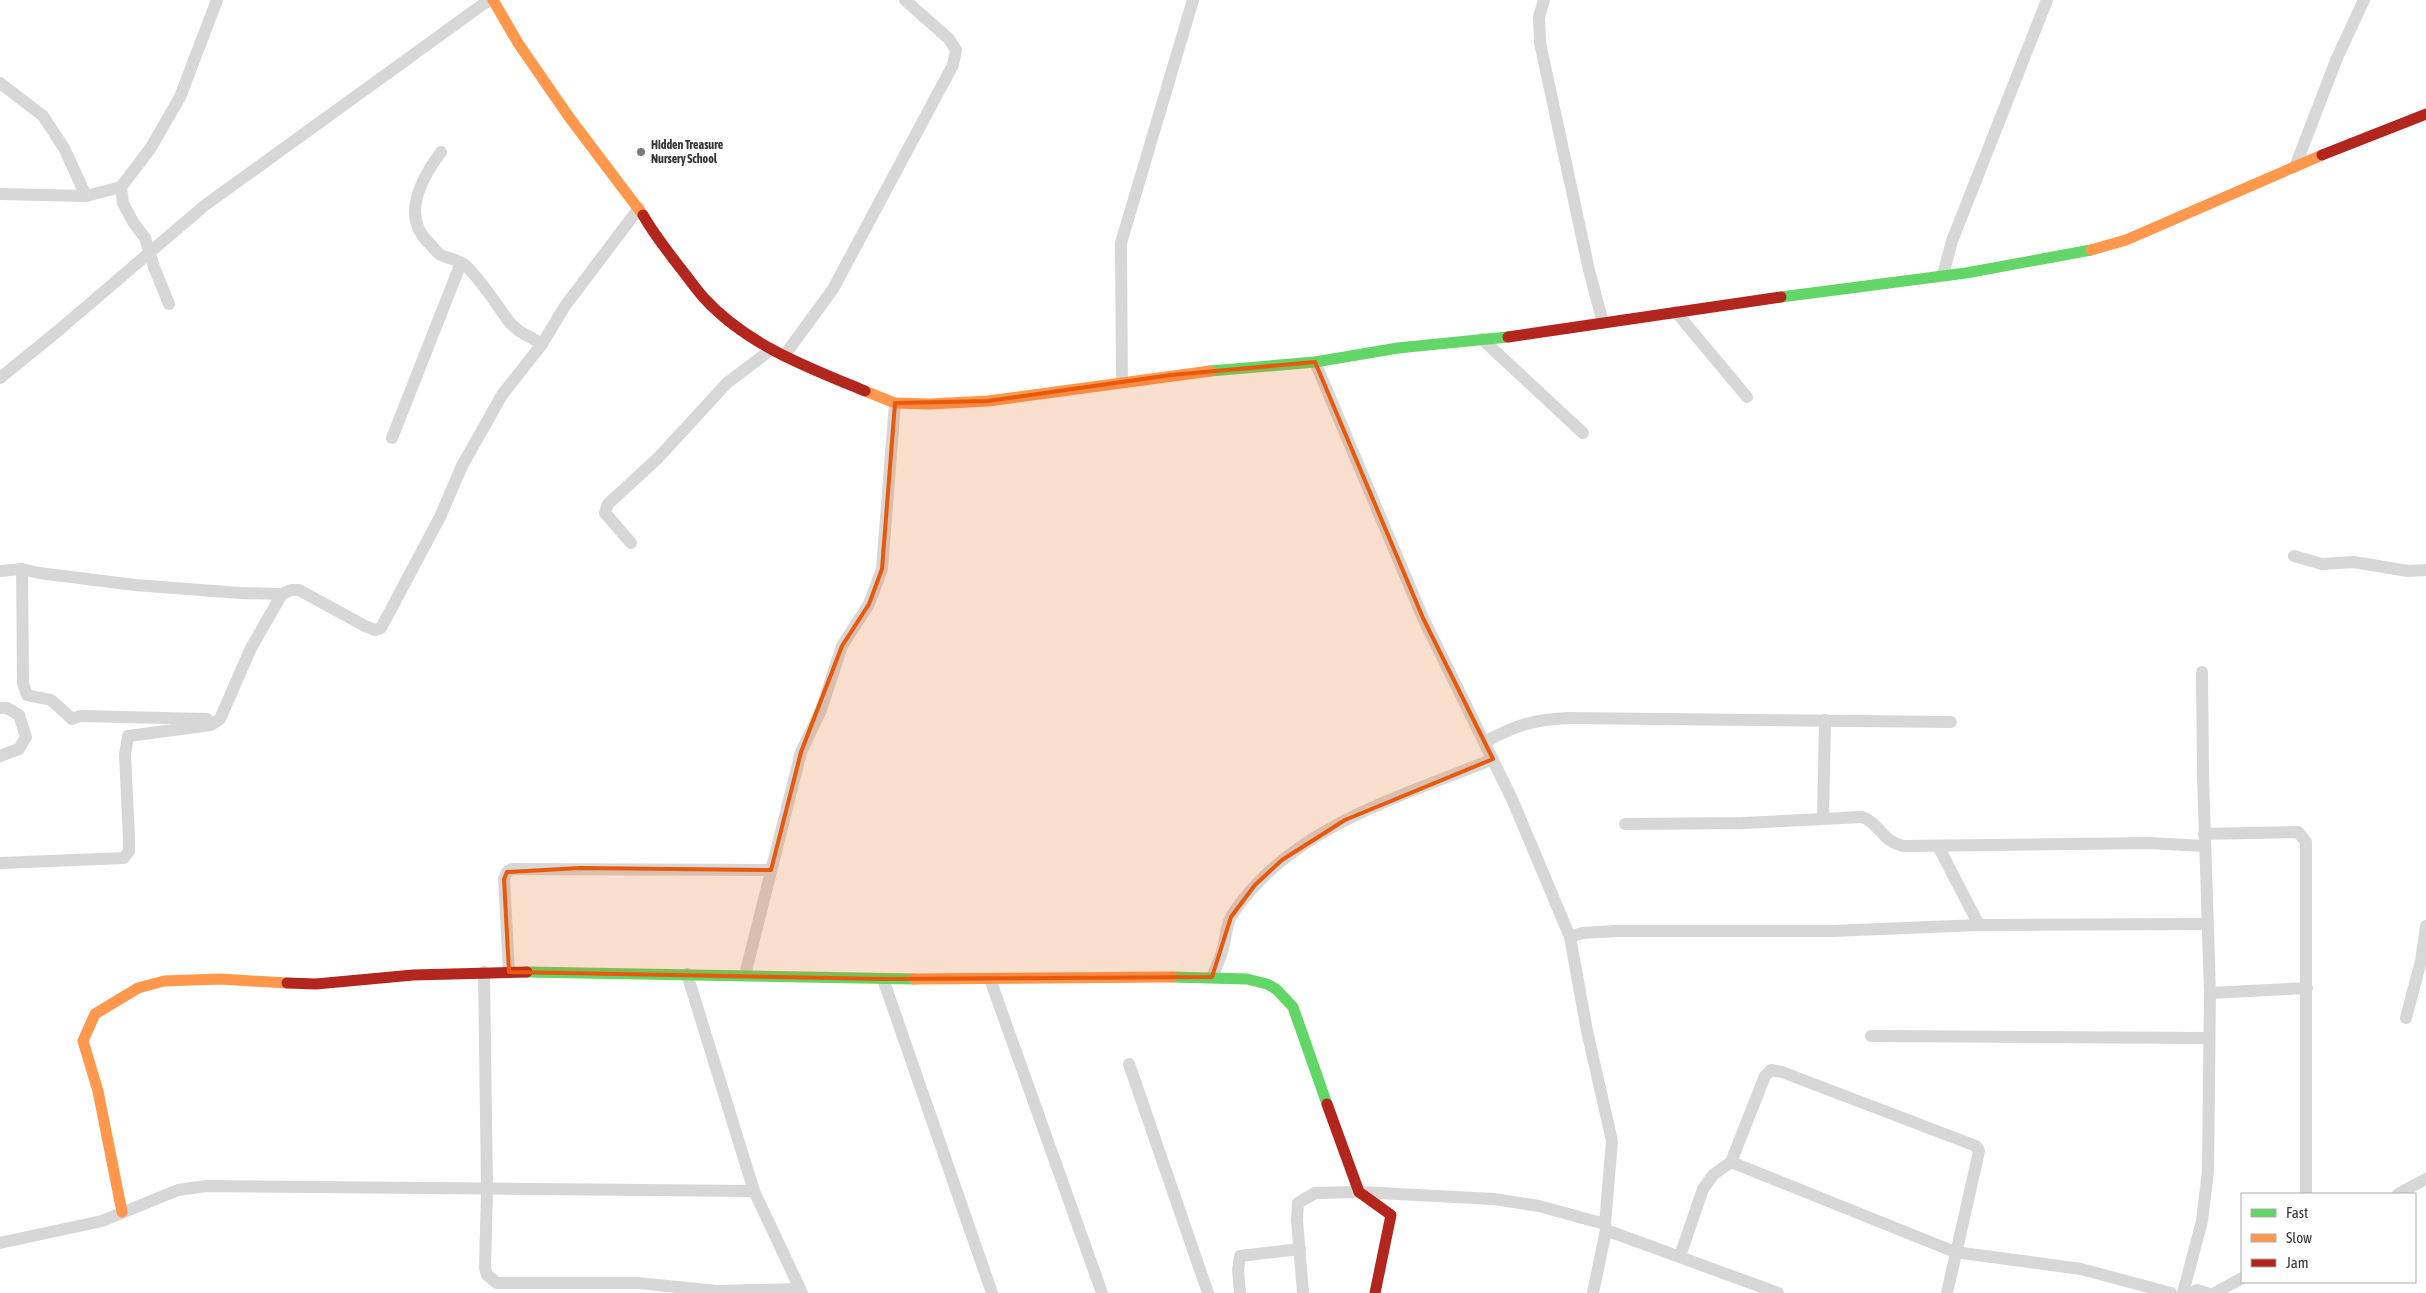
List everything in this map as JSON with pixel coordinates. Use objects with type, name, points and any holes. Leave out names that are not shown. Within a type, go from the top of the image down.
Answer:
[{"type":"street","points":[[0,194],[86,196],[121,187],[150,149],[180,97],[217,0]]},
{"type":"street","points":[[0,378],[211,200],[491,0],[569,118],[640,208],[651,230],[704,298],[730,322],[756,341],[784,356],[895,403],[930,404],[988,401],[1122,382],[1278,364],[1315,362],[1398,348],[1603,323],[1943,275],[2073,254],[2126,240],[2295,167],[2426,114]]},
{"type":"street","points":[[784,356],[833,289],[952,65],[956,50],[949,39],[905,0]]},
{"type":"street","points":[[1122,382],[1121,243],[1193,0]]},
{"type":"street","points":[[1544,0],[1539,17],[1540,43],[1589,270],[1603,323]]},
{"type":"street","points":[[1943,275],[1952,241],[2047,0]]},
{"type":"street","points":[[2295,167],[2337,58],[2364,0]]},
{"type":"street","points":[[0,83],[43,116],[64,148],[86,196]]},
{"type":"street","points":[[441,152],[429,168],[419,191],[414,212],[415,225],[422,238],[440,255],[454,258],[461,263],[518,331],[542,344]]},
{"type":"street","points":[[121,187],[123,204],[133,222],[146,238],[149,254],[169,304]]},
{"type":"street","points":[[0,571],[22,569],[38,573],[135,585],[240,593],[282,594],[291,590],[299,590],[365,626],[375,630],[380,628],[440,517],[462,466],[502,395],[542,344],[565,306],[640,208]]},
{"type":"street","points":[[392,438],[461,263]]},
{"type":"street","points":[[1676,312],[1747,397]]},
{"type":"street","points":[[1482,339],[1583,434]]},
{"type":"street","points":[[631,543],[605,513],[608,504],[658,458],[727,383],[772,349]]},
{"type":"street","points":[[1315,362],[1423,618],[1493,759],[1570,937],[1587,1031],[1612,1141],[1606,1227],[1593,1293]]},
{"type":"street","points":[[745,975],[801,752],[821,710],[842,646],[869,604],[882,569],[895,403]]},
{"type":"street","points":[[2294,556],[2322,564],[2354,562],[2408,571],[2426,570]]},
{"type":"street","points":[[22,569],[23,683],[27,695],[50,700],[72,719],[80,716],[220,719]]},
{"type":"street","points":[[0,862],[124,858],[129,851],[125,755],[128,736],[212,726],[220,719],[251,648],[282,594]]},
{"type":"street","points":[[2182,1293],[2202,1220],[2208,1171],[2210,993],[2202,672]]},
{"type":"street","points":[[0,708],[8,708],[19,715],[26,737],[19,749],[0,756]]},
{"type":"street","points":[[1485,742],[1517,725],[1538,720],[1567,718],[1951,722]]},
{"type":"street","points":[[1823,818],[1825,720]]},
{"type":"street","points":[[1212,977],[1223,950],[1231,917],[1255,885],[1282,860],[1320,832],[1345,820],[1493,759]]},
{"type":"street","points":[[1625,824],[1743,823],[1862,817],[1873,822],[1884,837],[1897,844],[1938,846],[2148,843],[2298,832],[2304,837],[2308,988],[2306,1193]]},
{"type":"street","points":[[1938,846],[1979,925]]},
{"type":"street","points":[[509,972],[504,879],[507,872],[512,870],[771,870]]},
{"type":"street","points":[[1570,937],[1582,933],[1616,931],[1832,931],[1979,925],[2208,924]]},
{"type":"street","points":[[2406,1018],[2421,961],[2426,926]]},
{"type":"street","points":[[484,972],[487,1190],[485,1268],[487,1275],[497,1282],[638,1283],[717,1291],[801,1291],[754,1191],[687,974]]},
{"type":"street","points":[[122,1212],[98,1091],[83,1041],[95,1014],[138,988],[164,981],[220,979],[316,984],[413,975],[484,972],[745,975],[883,980],[1212,977],[1250,979],[1271,984],[1284,993],[1293,1007],[1359,1192],[1391,1216],[1375,1293]]},
{"type":"street","points":[[990,979],[1102,1293]]},
{"type":"street","points":[[883,980],[992,1293]]},
{"type":"street","points":[[2210,993],[2267,988],[2308,988]]},
{"type":"street","points":[[1870,1036],[2208,1038]]},
{"type":"street","points":[[1129,1064],[1208,1293]]},
{"type":"street","points":[[1680,1256],[1703,1189],[1713,1175],[1731,1162],[1765,1076],[1771,1070],[1782,1072],[1965,1140],[1979,1150],[1947,1293]]},
{"type":"street","points":[[1731,1162],[1956,1252],[2081,1269],[2171,1293]]},
{"type":"street","points":[[2400,1193],[2426,1179]]},
{"type":"street","points":[[0,1243],[102,1221],[178,1190],[206,1186],[754,1191]]},
{"type":"street","points":[[1303,1293],[1296,1220],[1298,1203],[1315,1193],[1359,1192],[1494,1199],[1538,1206],[1606,1227],[1778,1293]]},
{"type":"street","points":[[1240,1293],[1238,1270],[1240,1256],[1300,1249]]},
{"type":"street","points":[[2214,1293],[2241,1279]]},
{"type":"street","points":[[2189,1293],[2197,1290],[2207,1293]]},
{"type":"highlighted area","points":[[1315,362],[1423,618],[1493,759],[1345,820],[1282,860],[1255,885],[1231,917],[1212,977],[883,979],[509,972],[504,879],[507,872],[580,868],[771,870],[801,752],[842,646],[869,604],[882,569],[895,403],[988,401],[1171,375]]},
{"type":"traffic: fast","points":[[1781,297],[1966,273],[2091,250]]},
{"type":"traffic: fast","points":[[1210,371],[1315,362],[1398,348],[1508,337]]},
{"type":"traffic: fast","points":[[527,972],[914,979]]},
{"type":"traffic: fast","points":[[1172,977],[1247,979],[1267,984],[1276,989],[1293,1007],[1327,1104]]},
{"type":"traffic: slow","points":[[493,0],[518,43],[569,117],[643,215]]},
{"type":"traffic: slow","points":[[2091,250],[2126,240],[2322,155]]},
{"type":"traffic: slow","points":[[865,391],[895,403],[930,404],[988,401],[1210,371]]},
{"type":"traffic: slow","points":[[914,979],[1172,977]]},
{"type":"traffic: slow","points":[[122,1212],[98,1091],[83,1041],[95,1014],[138,988],[164,981],[220,979],[287,983]]},
{"type":"traffic: jam","points":[[2322,155],[2426,114]]},
{"type":"traffic: jam","points":[[643,215],[660,241],[701,294],[721,315],[739,329],[779,353],[865,391]]},
{"type":"traffic: jam","points":[[1508,337],[1781,297]]},
{"type":"traffic: jam","points":[[287,983],[316,984],[413,975],[527,972]]},
{"type":"traffic: jam","points":[[1327,1104],[1359,1192],[1391,1215],[1375,1293]]},
{"type":"place","name":"Hidden Treasure Nursery School","points":[[641,152]]}]
